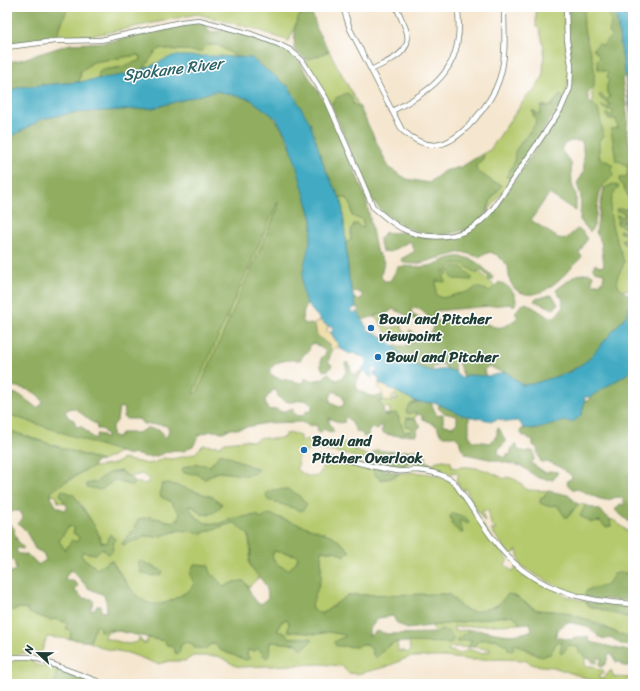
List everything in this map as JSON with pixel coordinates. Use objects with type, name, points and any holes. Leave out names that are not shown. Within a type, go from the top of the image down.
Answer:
[{"type":"street","points":[[343,7],[350,29],[402,130],[410,138],[422,143],[435,145],[450,141],[475,119],[493,94],[499,80],[503,64],[504,7]]},
{"type":"street","points":[[371,70],[399,55],[407,44],[407,32],[398,7]]},
{"type":"street","points":[[392,111],[419,98],[441,77],[453,59],[458,39],[458,7]]},
{"type":"street","points":[[7,47],[55,41],[100,40],[181,22],[199,20],[214,22],[278,44],[290,50],[302,60],[326,98],[373,207],[387,219],[404,230],[425,236],[445,236],[466,231],[482,221],[492,210],[561,109],[570,88],[571,76],[566,7]]},
{"type":"street","points":[[319,454],[343,458],[399,472],[417,470],[438,474],[448,478],[454,482],[512,561],[528,573],[572,595],[590,600],[633,604]]},
{"type":"street","points":[[7,662],[15,657],[34,657],[105,684]]},
{"type":"green space","points":[[7,7],[68,7],[56,37],[7,45]]},
{"type":"green space","points":[[68,7],[303,7],[289,41],[252,28],[197,14],[100,34],[56,37]]},
{"type":"green space","points":[[536,7],[563,7],[569,65],[567,88],[564,98],[560,95],[550,107],[543,105],[540,115],[533,110],[533,115],[536,120],[535,124],[518,147],[511,171],[514,176],[487,213],[491,200],[502,185],[493,182],[477,171],[476,165],[483,159],[484,153],[490,150],[529,93],[532,94],[543,77],[544,47],[539,28],[536,27]]},
{"type":"green space","points":[[567,7],[586,7],[584,14],[584,28],[594,71],[594,87],[588,93],[588,98],[591,104],[598,109],[604,136],[599,140],[599,158],[612,164],[613,176],[601,187],[594,226],[590,232],[580,220],[581,196],[577,184],[584,171],[582,141],[572,141],[565,144],[561,150],[571,163],[572,184],[576,195],[576,211],[549,194],[531,220],[558,238],[566,239],[577,229],[582,231],[587,239],[579,253],[582,256],[579,260],[553,285],[537,293],[529,294],[516,290],[510,281],[508,266],[497,255],[490,252],[479,257],[462,252],[416,264],[404,263],[401,259],[415,251],[410,241],[390,252],[382,251],[379,239],[384,233],[404,232],[426,237],[457,236],[493,211],[500,202],[549,129],[570,89]]},
{"type":"green space","points":[[581,7],[612,7],[633,174],[632,291],[609,287],[612,256]]},
{"type":"green space","points":[[603,7],[615,7],[625,75],[622,79],[628,120],[627,135],[632,160],[633,242],[624,244],[621,239],[631,239],[632,235],[620,233],[619,230],[627,232],[628,227],[623,227],[617,224],[617,221],[624,222],[625,220],[618,219],[616,215],[623,217],[625,213],[616,211],[616,209],[627,209],[630,207],[627,193],[619,181],[620,178],[626,177],[628,168],[625,164],[616,161],[611,129],[618,128],[616,119],[608,119],[606,114],[612,116],[613,110],[607,110],[602,107],[602,105],[609,108],[610,104],[601,99],[599,96],[600,94],[607,100],[610,96],[606,88],[609,80],[607,77],[608,72],[598,69],[597,60],[600,57],[593,49],[599,43],[602,46],[612,35],[609,33],[611,23],[608,14],[610,12]]},
{"type":"green space","points":[[307,12],[312,13],[318,32],[329,51],[310,58],[303,57],[294,50],[295,26],[299,16]]},
{"type":"green space","points":[[192,23],[204,23],[210,32],[230,30],[256,38],[289,52],[299,61],[329,109],[366,198],[376,250],[384,262],[381,276],[384,281],[390,281],[398,267],[429,266],[450,258],[463,257],[469,258],[479,264],[493,277],[493,280],[489,280],[488,276],[480,269],[477,274],[463,264],[454,263],[448,269],[447,275],[444,270],[443,271],[445,282],[436,281],[436,295],[442,298],[471,291],[476,287],[490,291],[499,282],[512,290],[515,297],[515,305],[512,306],[512,304],[434,311],[435,321],[472,319],[495,327],[500,327],[511,323],[518,317],[515,313],[520,306],[526,303],[550,318],[557,315],[563,307],[562,296],[560,297],[556,290],[576,275],[589,273],[593,275],[592,284],[598,284],[603,281],[604,273],[593,269],[595,264],[600,267],[604,265],[601,242],[596,232],[603,192],[606,187],[613,184],[619,186],[613,195],[610,213],[614,233],[624,262],[617,281],[621,289],[627,294],[633,292],[631,307],[624,320],[603,345],[583,364],[557,377],[530,385],[523,385],[516,382],[508,374],[492,367],[487,367],[484,370],[486,376],[468,375],[464,377],[457,360],[454,365],[456,373],[446,369],[444,364],[433,367],[432,371],[410,362],[392,346],[406,346],[412,338],[409,331],[411,330],[416,336],[423,338],[432,331],[433,326],[430,320],[423,312],[414,307],[411,311],[413,315],[419,318],[416,320],[393,309],[383,316],[380,314],[363,320],[358,312],[360,309],[356,307],[353,297],[358,300],[362,298],[363,295],[357,291],[352,292],[349,279],[346,243],[351,240],[351,230],[354,224],[358,224],[359,227],[364,228],[362,219],[356,218],[352,215],[351,205],[347,198],[339,197],[325,169],[310,123],[251,58],[237,57],[218,45],[208,45],[202,51],[197,52],[161,48],[140,71],[129,75],[115,77],[99,79],[98,76],[100,70],[118,68],[141,60],[141,56],[137,55],[93,62],[81,71],[79,82],[19,87],[7,93],[7,62],[20,60],[70,44],[107,42]]},
{"type":"green space","points":[[208,45],[218,45],[237,57],[173,56],[142,70],[153,53],[161,48],[197,52],[202,51]]},
{"type":"green space","points":[[329,51],[360,108],[353,104],[351,96],[336,98],[331,104],[304,59],[308,60]]},
{"type":"green space","points":[[137,55],[141,56],[141,60],[121,67],[100,70],[99,79],[79,82],[81,71],[93,62]]},
{"type":"green space","points":[[216,91],[249,99],[264,107],[275,119],[285,134],[292,151],[312,220],[311,241],[303,282],[307,303],[302,320],[304,323],[315,325],[316,330],[332,351],[328,362],[332,365],[329,370],[324,371],[321,367],[321,358],[325,355],[326,351],[313,343],[310,345],[309,351],[304,354],[300,360],[282,361],[274,365],[269,373],[277,378],[301,383],[304,382],[306,377],[310,381],[323,379],[328,373],[336,380],[343,377],[347,370],[345,363],[349,363],[352,374],[356,374],[362,369],[363,370],[356,383],[357,389],[369,395],[382,395],[384,401],[379,401],[379,403],[383,406],[385,416],[395,413],[397,414],[404,432],[411,431],[413,429],[412,427],[405,426],[407,418],[415,419],[421,426],[417,430],[416,435],[385,434],[381,432],[383,427],[380,425],[379,429],[377,430],[373,428],[369,430],[368,436],[363,437],[363,434],[356,431],[352,423],[346,417],[344,419],[345,422],[340,423],[329,418],[329,422],[334,432],[331,433],[324,429],[320,433],[318,432],[317,426],[311,426],[301,422],[266,423],[237,429],[229,429],[223,432],[211,431],[199,435],[194,445],[184,451],[171,451],[149,457],[133,453],[129,455],[7,414],[7,392],[20,395],[37,408],[43,403],[35,393],[26,389],[12,386],[11,383],[7,383],[7,329],[10,325],[7,325],[7,139],[42,119],[71,113],[153,108]],"holes":[[[278,201],[278,208],[197,393],[193,394]],[[273,390],[277,391],[278,397],[287,402],[302,400],[308,401],[312,403],[312,409],[309,412],[307,410],[304,415],[299,416],[293,413],[293,408],[282,412],[276,409],[270,410],[267,408],[265,400]],[[333,391],[342,395],[344,402],[343,406],[339,407],[331,403],[330,398]],[[119,407],[125,409],[123,417],[127,419],[139,419],[143,424],[164,425],[168,427],[169,432],[165,439],[160,430],[147,428],[138,433],[121,433],[121,435],[117,437],[112,435],[112,427],[117,421]],[[70,408],[76,409],[93,423],[96,423],[97,429],[102,429],[108,437],[104,438],[103,435],[97,434],[96,438],[93,438],[81,426],[76,427],[74,420],[69,418],[65,412]]]},
{"type":"green space","points":[[347,93],[351,96],[353,104],[360,108],[389,168],[407,179],[429,183],[444,171],[461,167],[484,153],[483,159],[476,165],[477,171],[493,182],[502,185],[491,200],[482,219],[464,229],[449,234],[433,234],[417,231],[402,225],[388,216],[376,205],[367,191],[331,104],[336,98]]},
{"type":"green space","points":[[561,95],[564,98],[514,176],[510,178],[506,177],[514,163],[515,151],[535,125],[536,120],[532,111],[540,115],[541,106],[550,107]]},
{"type":"green space","points":[[339,197],[347,198],[351,205],[352,216],[362,219],[364,228],[359,227],[351,230],[351,240],[346,243],[342,202]]},
{"type":"green space","points":[[278,200],[278,208],[197,394],[192,394]]},
{"type":"green space","points":[[450,263],[470,263],[497,288],[486,297],[434,305],[430,282]]},
{"type":"green space","points":[[454,266],[464,269],[472,280],[453,279],[449,271]]},
{"type":"green space","points":[[550,295],[553,296],[558,304],[554,309],[534,301],[535,299]]},
{"type":"green space","points":[[380,314],[383,316],[383,322],[388,328],[402,326],[405,333],[386,333],[379,320],[373,317]]},
{"type":"green space","points":[[633,370],[633,525],[615,510],[620,504],[625,505],[623,499],[616,497],[607,500],[601,499],[580,490],[572,489],[567,484],[568,480],[571,479],[572,476],[554,464],[541,462],[537,451],[538,449],[533,445],[533,440],[523,436],[520,431],[523,428],[537,429],[565,421],[571,422],[582,414],[585,401],[589,401],[590,397]]},
{"type":"green space","points":[[397,392],[417,402],[411,404],[412,411],[418,415],[415,416],[415,419],[407,418],[407,427],[412,427],[413,429],[411,431],[404,432],[397,414],[395,413],[385,416],[384,414],[390,414],[390,409],[387,407],[383,411],[379,403],[381,400],[391,402],[392,399],[397,400],[398,398],[393,396]]},
{"type":"green space","points":[[417,402],[431,403],[437,416],[443,414],[443,424],[452,427],[457,423],[457,416],[444,413],[438,408],[439,405],[469,416],[469,435],[473,441],[491,443],[497,435],[497,429],[499,428],[506,442],[498,450],[499,456],[507,458],[506,455],[511,454],[511,449],[516,444],[518,450],[526,452],[528,450],[534,452],[534,460],[531,463],[546,473],[550,471],[558,472],[553,480],[543,479],[535,476],[521,466],[466,454],[461,447],[459,440],[454,436],[444,436],[439,432],[437,426],[423,419],[422,416],[415,412],[407,414],[406,410],[411,404]]},
{"type":"green space","points":[[7,414],[120,452],[102,461],[7,430]]},
{"type":"green space","points":[[7,430],[102,461],[95,462],[93,468],[78,474],[59,486],[51,492],[51,497],[56,506],[64,510],[68,508],[60,495],[62,490],[74,495],[97,530],[101,542],[107,543],[110,534],[115,539],[112,552],[108,554],[102,548],[96,554],[82,552],[81,556],[97,569],[111,560],[137,596],[153,604],[164,603],[184,594],[189,590],[194,583],[190,575],[194,564],[208,565],[211,573],[224,587],[234,582],[244,581],[254,599],[259,604],[263,603],[268,597],[264,583],[250,565],[251,551],[249,535],[237,524],[232,523],[202,533],[180,530],[157,537],[146,536],[123,545],[122,543],[135,528],[138,519],[150,517],[173,522],[179,519],[180,513],[170,501],[161,497],[160,492],[162,484],[169,483],[213,497],[222,504],[216,511],[208,514],[201,514],[193,506],[188,506],[194,515],[205,523],[219,524],[234,518],[258,515],[261,519],[269,514],[333,536],[350,551],[344,556],[335,551],[321,551],[321,578],[311,608],[322,614],[348,595],[449,594],[462,608],[474,612],[497,606],[508,594],[516,596],[538,610],[560,611],[572,614],[616,633],[633,638],[633,647],[622,645],[612,638],[601,638],[585,626],[568,622],[559,628],[555,637],[572,640],[575,637],[588,637],[590,642],[633,652],[633,666],[623,666],[620,662],[616,662],[612,655],[609,654],[606,663],[602,667],[599,665],[602,658],[597,658],[597,663],[592,662],[592,659],[586,658],[585,655],[579,652],[578,647],[568,645],[563,653],[560,653],[562,642],[557,642],[550,654],[542,657],[516,644],[513,645],[514,649],[512,651],[508,650],[508,646],[495,639],[479,640],[473,647],[468,647],[472,640],[462,641],[459,643],[456,641],[469,630],[507,635],[532,630],[530,623],[520,624],[513,615],[407,629],[396,622],[393,616],[378,618],[369,630],[369,636],[377,631],[388,634],[436,633],[440,630],[448,631],[453,637],[453,641],[450,643],[397,642],[389,645],[376,658],[373,655],[373,650],[367,645],[361,644],[357,647],[336,646],[334,642],[345,637],[345,635],[329,632],[317,634],[288,631],[289,622],[287,619],[281,622],[277,631],[285,633],[290,638],[311,638],[312,640],[303,649],[300,648],[298,644],[270,642],[269,656],[266,658],[259,649],[255,651],[248,650],[247,655],[250,658],[246,660],[220,650],[215,644],[211,644],[205,649],[194,648],[193,644],[186,642],[181,645],[179,653],[176,654],[172,646],[167,645],[165,641],[108,629],[104,632],[100,631],[100,627],[96,625],[90,642],[70,639],[71,633],[66,628],[67,623],[55,619],[50,620],[29,613],[27,609],[20,608],[7,612],[7,574],[16,570],[14,561],[7,557],[7,521],[15,529],[14,532],[18,542],[24,548],[16,549],[18,554],[30,556],[38,565],[46,560],[43,553],[35,549],[26,531],[18,523],[23,518],[20,511],[13,511],[7,516],[7,502],[12,506],[13,496],[7,495]],"holes":[[[69,526],[75,528],[73,533],[78,536],[79,539],[76,542],[72,540],[65,550],[59,541]],[[274,551],[296,555],[298,558],[294,565],[288,570],[276,563],[272,556]],[[70,570],[73,571],[88,588],[104,595],[107,611],[101,612],[101,606],[97,606],[94,610],[90,610],[94,602],[92,599],[83,598],[75,591],[78,585],[72,580],[64,580]]]},
{"type":"green space","points":[[293,433],[301,437],[299,440],[300,441],[320,440],[332,443],[329,446],[335,447],[345,442],[353,444],[355,448],[354,450],[369,456],[372,454],[374,463],[350,455],[329,451],[312,450],[306,452],[297,461],[299,464],[296,469],[310,477],[319,475],[323,465],[321,462],[326,458],[374,467],[381,480],[388,479],[398,475],[399,473],[414,473],[435,475],[448,481],[454,485],[508,560],[505,565],[512,571],[517,568],[568,597],[588,602],[585,602],[589,606],[633,619],[633,638],[622,636],[600,624],[563,612],[537,610],[513,595],[495,606],[474,612],[461,608],[449,594],[348,595],[322,614],[311,608],[321,578],[321,551],[335,551],[344,556],[350,551],[333,536],[261,519],[257,515],[234,518],[219,524],[205,523],[194,515],[188,506],[192,506],[201,514],[210,515],[162,484],[160,492],[161,497],[170,501],[180,513],[179,519],[173,522],[150,517],[128,535],[134,542],[146,536],[157,537],[180,530],[202,533],[232,523],[238,524],[241,529],[249,535],[251,550],[249,562],[251,568],[259,577],[249,587],[243,581],[234,582],[224,587],[211,573],[208,565],[192,589],[169,602],[155,606],[137,598],[111,560],[97,569],[81,556],[82,552],[96,554],[107,543],[101,542],[97,530],[82,506],[61,495],[65,503],[58,502],[56,496],[52,495],[51,497],[51,492],[61,483],[68,481],[89,468],[114,464],[123,459],[148,464],[163,458],[172,459],[194,454],[203,445],[220,446],[225,442],[245,440],[254,441],[262,437],[276,439],[285,437],[285,434]],"holes":[[[221,453],[248,466],[255,467],[247,475],[218,472],[205,479],[197,474],[203,466],[210,466]],[[121,471],[130,477],[142,474],[150,480],[145,484],[133,482],[133,486],[114,480],[86,484],[96,482],[108,473]]]},
{"type":"green space","points":[[376,450],[395,452],[415,450],[423,453],[427,458],[425,460],[435,467],[433,469],[420,468],[411,461],[401,469],[374,463],[372,454]]},
{"type":"green space","points":[[221,453],[259,470],[250,475],[217,472],[205,479],[197,474],[184,473],[182,470],[184,467],[198,464],[210,466]]},
{"type":"green space","points":[[444,460],[451,462],[452,467],[478,468],[491,472],[504,479],[507,477],[513,479],[518,481],[526,490],[549,491],[540,499],[552,506],[557,505],[568,517],[578,504],[586,505],[580,516],[591,522],[600,521],[606,527],[611,526],[610,519],[615,521],[633,536],[633,575],[622,572],[604,587],[590,589],[587,598],[561,588],[528,570],[520,565],[517,550],[511,556],[491,530],[496,530],[491,524],[488,510],[482,511],[485,522],[472,503],[473,502],[465,488],[463,491],[456,481],[459,474],[453,472],[449,476],[433,469],[435,467],[432,464],[437,461]]},
{"type":"green space","points":[[374,467],[399,473],[398,475],[390,478],[383,479],[377,477],[374,473],[372,469]]},
{"type":"green space","points":[[121,471],[133,480],[133,486],[114,480],[101,490],[87,487],[86,484],[96,482],[108,473]]},
{"type":"green space","points":[[287,489],[297,494],[307,504],[302,511],[268,500],[266,495],[267,492],[272,490]]},
{"type":"green space","points":[[549,491],[568,495],[578,504],[568,517],[565,517],[557,505],[547,506],[540,503],[540,500]]},
{"type":"green space","points":[[586,505],[599,510],[610,519],[611,526],[605,527],[600,521],[591,522],[580,516]]},
{"type":"green space","points":[[453,513],[465,517],[470,522],[468,524],[459,520],[463,533],[459,532],[452,525],[450,516]]},
{"type":"green space","points":[[68,526],[75,527],[73,533],[78,536],[79,539],[65,550],[59,541]]},
{"type":"green space","points":[[274,551],[297,555],[298,558],[295,565],[288,570],[280,566],[276,563],[272,556]]},
{"type":"green space","points":[[141,561],[163,571],[162,575],[153,576],[141,573],[138,563]]},
{"type":"green space","points":[[622,572],[633,575],[633,601],[587,598],[585,595],[586,591],[595,587],[605,586],[614,574]]},
{"type":"green space","points":[[585,602],[633,605],[633,619],[589,606]]},
{"type":"green space","points":[[20,608],[27,609],[29,613],[50,620],[55,619],[67,623],[71,633],[70,639],[47,637],[41,653],[22,653],[7,660],[7,612]]},
{"type":"green space","points":[[513,615],[520,624],[454,627],[454,631],[469,630],[468,633],[456,640],[473,640],[468,647],[451,647],[447,650],[461,654],[468,649],[481,653],[490,651],[490,649],[473,647],[479,640],[495,639],[508,646],[515,644],[534,654],[550,654],[557,642],[562,642],[563,653],[568,645],[578,647],[579,652],[585,655],[585,666],[594,666],[598,670],[602,669],[605,673],[599,675],[599,678],[603,679],[611,670],[614,677],[633,678],[633,684],[598,682],[553,667],[534,665],[524,660],[471,660],[444,657],[409,657],[386,667],[357,674],[348,673],[342,666],[320,664],[242,667],[236,666],[218,656],[193,656],[185,661],[169,661],[158,664],[128,653],[102,648],[90,642],[95,625],[100,627],[100,631],[108,629],[113,631],[106,633],[105,638],[128,644],[138,642],[139,637],[143,643],[146,643],[148,638],[165,641],[167,645],[172,646],[179,653],[181,645],[186,642],[193,644],[194,648],[215,644],[220,650],[246,660],[248,650],[255,651],[257,649],[259,649],[266,658],[270,642],[298,644],[311,638],[289,638],[277,631],[281,622],[287,619],[289,622],[288,631],[317,634],[329,632],[346,635],[345,638],[371,647],[373,655],[380,653],[390,645],[397,642],[398,651],[408,653],[410,650],[409,642],[420,642],[436,633],[432,626]]},
{"type":"green space","points":[[24,658],[32,660],[34,664],[40,666],[57,669],[55,682],[57,684],[7,684],[7,665],[15,659]]},
{"type":"green space","points":[[57,669],[96,684],[57,684],[55,682]]},
{"type":"sand","points":[[321,321],[329,327],[327,328],[327,332],[331,333],[341,349],[335,347],[332,351],[329,345],[317,335],[315,322]]},
{"type":"sand","points":[[379,383],[397,392],[392,397],[391,402],[384,401],[382,392],[378,387]]},
{"type":"water","points":[[615,7],[633,7],[633,131]]},
{"type":"water","name":"Spokane River","points":[[173,56],[251,58],[289,87],[310,123],[325,169],[342,202],[349,279],[356,307],[351,310],[353,313],[358,312],[368,330],[386,338],[403,357],[418,367],[432,371],[446,369],[454,371],[462,378],[468,375],[490,376],[506,372],[522,385],[532,384],[570,372],[588,360],[626,316],[633,300],[633,370],[590,397],[585,397],[582,414],[576,420],[571,422],[565,421],[537,429],[523,428],[520,422],[516,421],[507,422],[499,419],[492,421],[462,415],[436,403],[417,402],[379,383],[379,377],[374,375],[374,372],[378,372],[375,368],[372,369],[371,378],[362,369],[368,362],[365,358],[353,353],[350,354],[341,349],[331,333],[334,328],[323,323],[306,302],[302,282],[312,230],[312,220],[289,140],[276,118],[250,99],[216,91],[153,108],[71,113],[42,119],[7,139],[7,93],[19,87],[79,82],[135,73]]},
{"type":"place","name":"Bowl and Pitcher viewpoint","points":[[371,328]]},
{"type":"place","name":"Bowl and Pitcher","points":[[378,357]]},
{"type":"place","name":"Bowl and Pitcher Overlook","points":[[304,450]]}]
